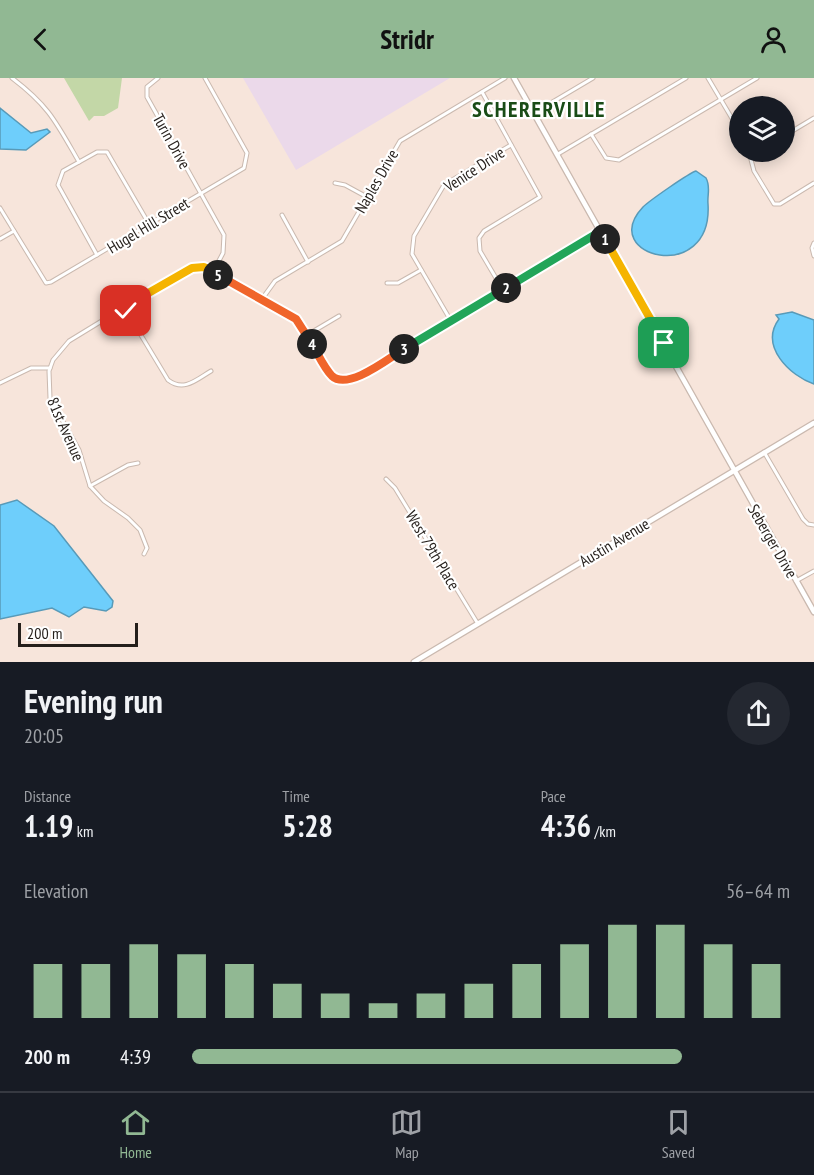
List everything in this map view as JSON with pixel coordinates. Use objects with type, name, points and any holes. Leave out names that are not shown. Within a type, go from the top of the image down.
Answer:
[{"type":"street","points":[[12,78],[38,98],[49,110],[79,162]]},
{"type":"street","name":"Turin Drive","points":[[158,78],[147,87],[147,97],[224,235],[223,253],[213,272]]},
{"type":"street","name":"Hugel Hill Street","points":[[14,231],[45,283],[51,282],[244,168],[247,163],[247,153],[205,78]]},
{"type":"street","name":"Naples Drive","points":[[262,299],[275,281],[342,241],[400,141],[505,78]]},
{"type":"street","name":"Seberger Drive","points":[[514,78],[736,469],[738,478],[814,612]]},
{"type":"street","points":[[534,113],[593,78]]},
{"type":"street","points":[[558,154],[686,78]]},
{"type":"street","points":[[708,78],[729,114]]},
{"type":"street","points":[[591,134],[606,158],[619,160],[757,78]]},
{"type":"street","points":[[482,92],[540,197],[484,231],[479,238],[480,250],[503,290]]},
{"type":"street","points":[[795,129],[814,118]]},
{"type":"street","name":"Venice Drive","points":[[452,321],[412,254],[412,241],[440,190],[449,181],[512,145]]},
{"type":"street","points":[[97,255],[58,184],[63,171],[98,152],[107,152],[149,224]]},
{"type":"street","points":[[751,162],[754,171],[774,204],[780,204],[814,183]]},
{"type":"street","points":[[335,183],[345,184],[367,197]]},
{"type":"street","points":[[0,207],[14,231],[0,239]]},
{"type":"street","points":[[282,214],[308,262]]},
{"type":"street","points":[[211,371],[185,386],[179,386],[168,380],[124,307],[185,270],[198,267],[213,272],[296,319],[332,376],[349,381],[601,231]]},
{"type":"street","points":[[814,243],[812,248],[814,256]]},
{"type":"street","points":[[387,283],[398,283],[421,269]]},
{"type":"street","name":"81st Avenue","points":[[90,486],[79,450],[50,398],[50,368],[58,352],[78,334],[124,307]]},
{"type":"street","points":[[307,335],[339,316]]},
{"type":"street","points":[[1,381],[31,368],[50,368]]},
{"type":"street","name":"Austin Avenue","points":[[414,662],[814,423]]},
{"type":"street","points":[[764,452],[803,519],[808,524],[814,525]]},
{"type":"street","points":[[138,463],[128,465],[90,486],[140,530],[147,548],[144,554]]},
{"type":"street","name":"West 79th Place","points":[[386,479],[395,488],[478,624]]},
{"type":"street","points":[[796,581],[814,570]]},
{"type":"shaded area","points":[[243,78],[450,78],[296,170]]},
{"type":"green space","points":[[64,78],[122,78],[118,108],[104,116],[94,116],[89,121]]},
{"type":"water","points":[[0,108],[31,133],[47,129],[50,132],[26,150],[0,149]]},
{"type":"water","points":[[696,171],[706,178],[708,185],[705,230],[693,246],[677,254],[660,255],[644,250],[634,239],[633,225],[643,207]]},
{"type":"water","points":[[792,312],[814,320],[814,384],[787,367],[775,349],[774,329],[779,319],[776,315]]},
{"type":"water","points":[[17,500],[54,526],[113,601],[112,607],[106,611],[84,607],[69,617],[52,608],[0,619],[0,505]]},
{"type":"district","name":"SCHERERVILLE","points":[[539,109]]},
{"type":"route","points":[[126,311],[124,307],[185,270],[204,267],[300,322],[329,373],[335,379],[349,381],[601,231],[664,343]]}]
